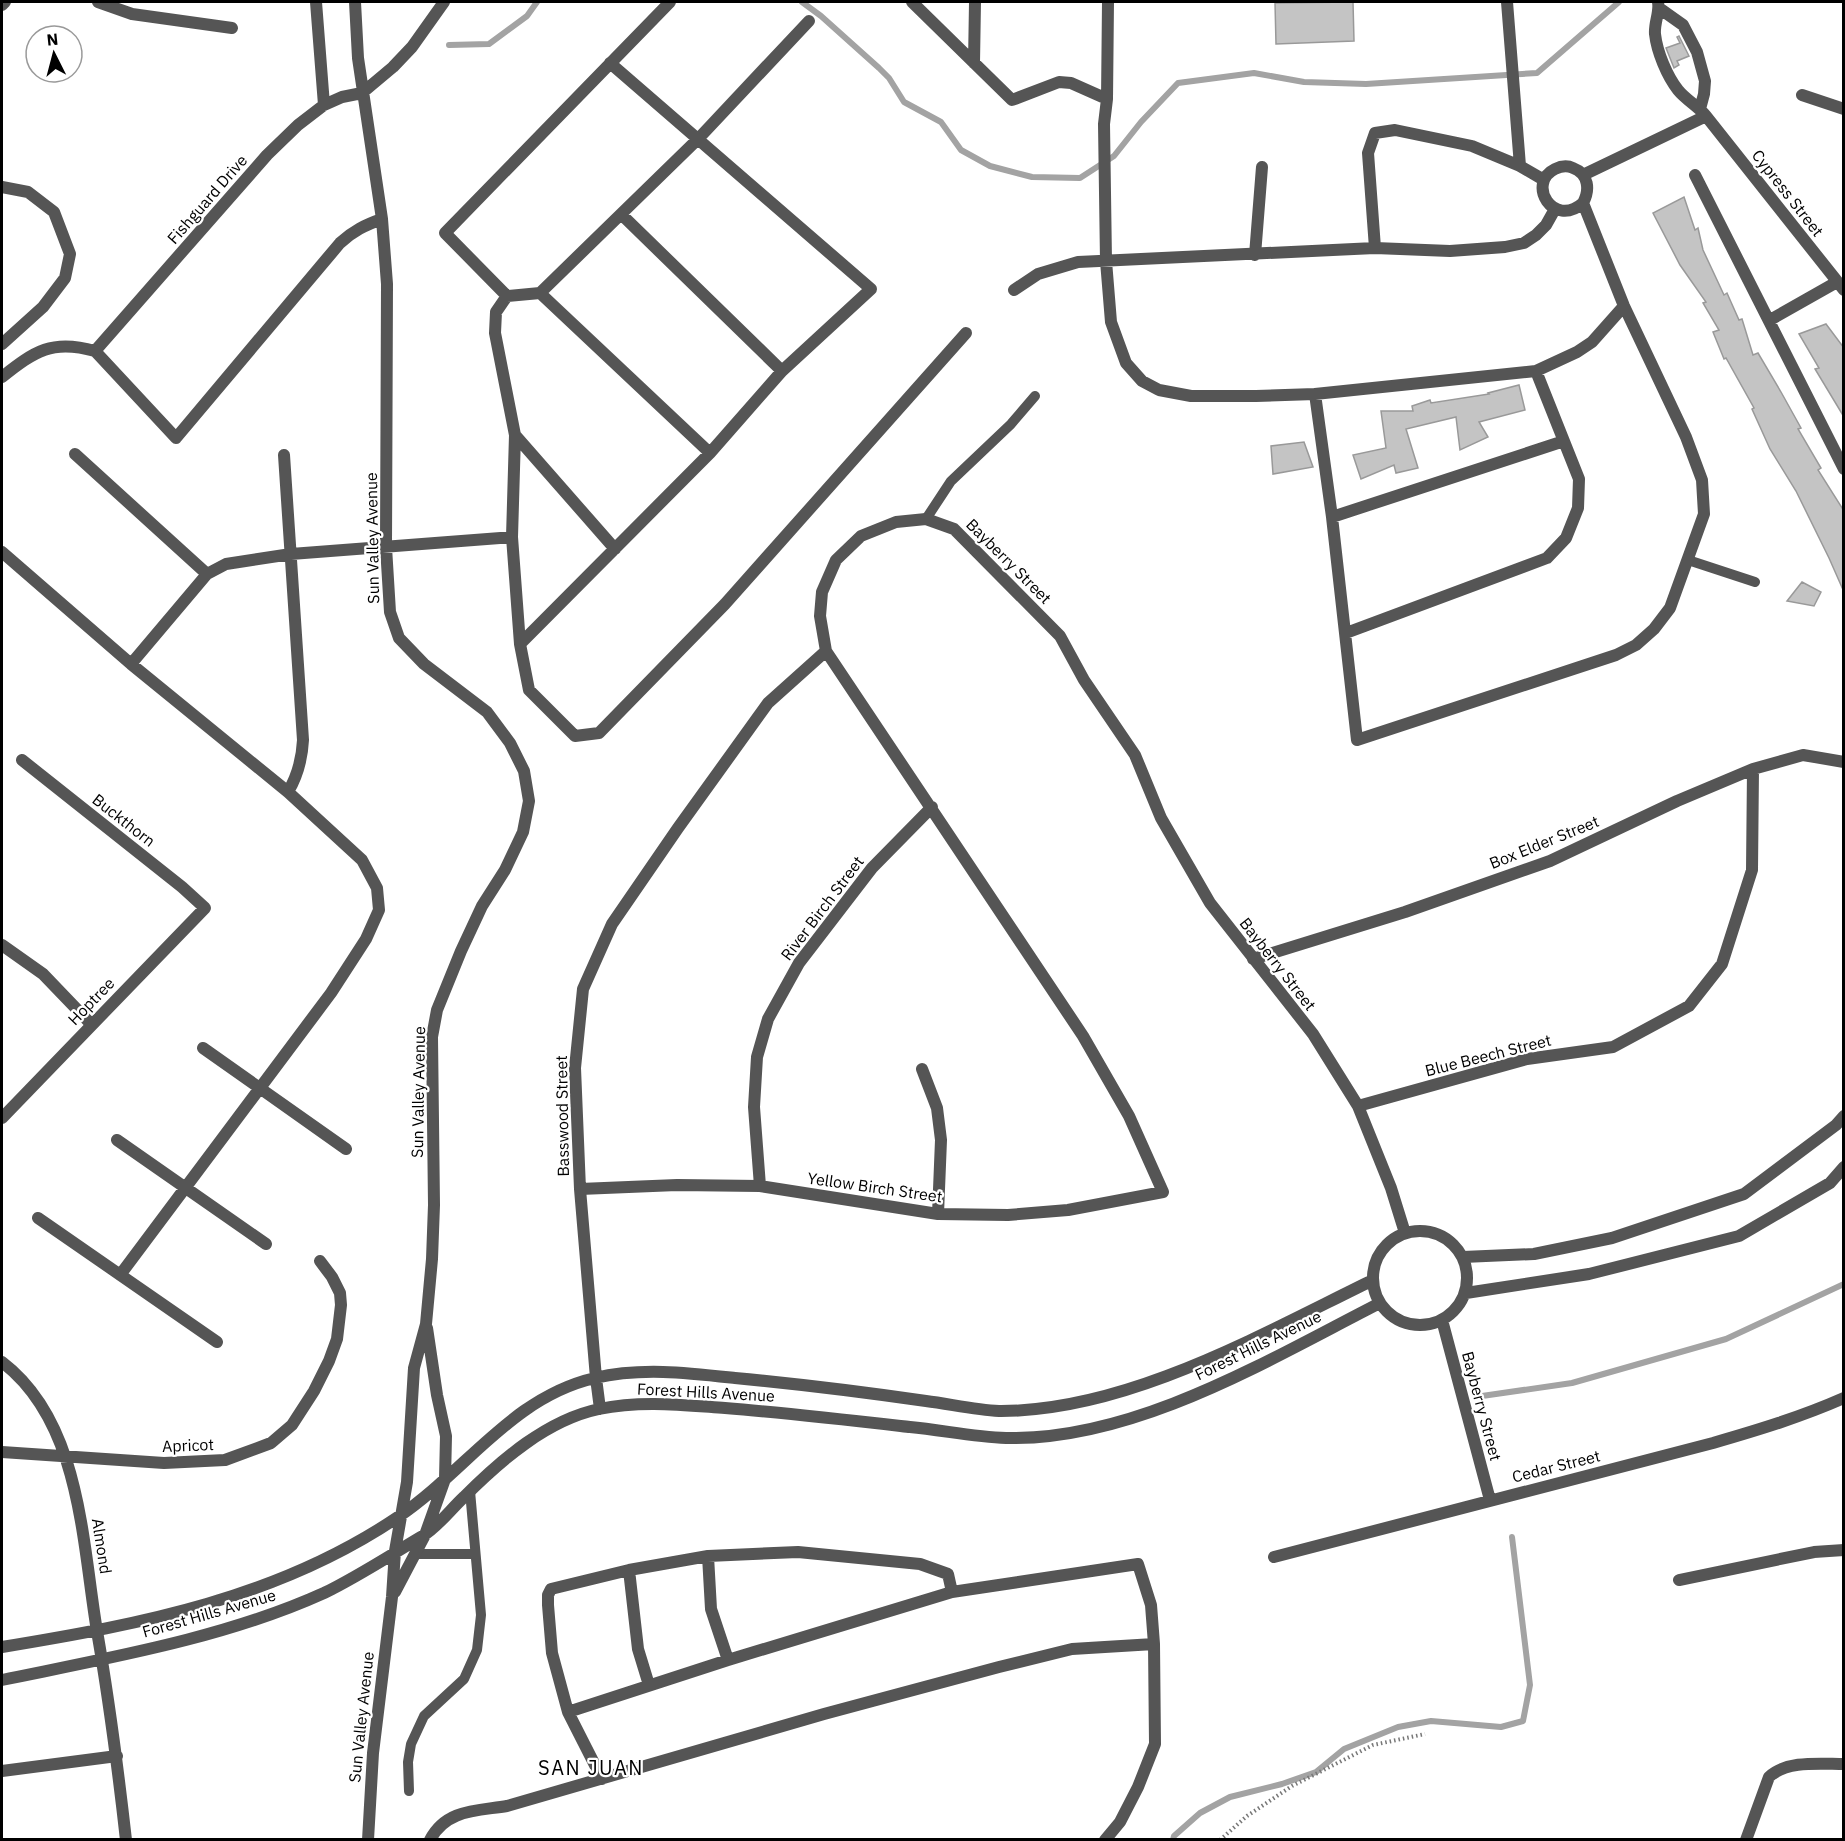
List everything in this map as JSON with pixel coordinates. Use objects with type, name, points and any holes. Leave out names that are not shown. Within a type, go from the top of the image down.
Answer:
[{"type":"street","points":[[2,5],[5,2]]},
{"type":"street","points":[[98,2],[132,14],[232,28]]},
{"type":"street","points":[[316,2],[324,105]]},
{"type":"street","name":"Sun Valley Avenue","points":[[355,2],[358,58],[382,219],[387,284],[386,547],[390,612],[399,638],[424,664],[487,712],[510,743],[524,771],[529,801],[524,832],[505,870],[482,906],[437,1010],[432,1037],[434,1205],[432,1259],[426,1324],[414,1368],[407,1482],[395,1551],[392,1597],[373,1753],[368,1839]]},
{"type":"street","points":[[362,93],[393,67],[412,47],[444,2]]},
{"type":"street","points":[[507,296],[445,233],[670,2]]},
{"type":"street","points":[[912,2],[1012,100],[1059,82],[1071,83],[1107,99]]},
{"type":"street","points":[[974,63],[975,2]]},
{"type":"street","points":[[1108,2],[1107,99],[1104,124],[1106,261],[1111,322],[1126,363],[1142,381],[1159,390],[1191,396],[1314,394],[1536,371],[1577,352],[1592,342],[1624,306]]},
{"type":"street","points":[[1508,2],[1520,166]]},
{"type":"street","points":[[1659,5],[1683,25],[1693,42],[1702,65],[1705,81],[1703,112]]},
{"type":"street","points":[[1659,5],[1655,30],[1660,51],[1679,91],[1703,112]]},
{"type":"street","points":[[507,296],[540,293],[699,138],[808,21]]},
{"type":"street","points":[[520,644],[710,453],[782,371],[872,289],[610,63]]},
{"type":"street","name":"Fishguard Drive","points":[[95,351],[267,155],[298,125],[324,105],[342,97],[362,93]]},
{"type":"street","points":[[1803,95],[1844,109]]},
{"type":"street","points":[[1583,175],[1703,112]]},
{"type":"street","name":"Cypress Street","points":[[1703,112],[1840,286]]},
{"type":"street","points":[[1375,248],[1368,153],[1375,133],[1395,130],[1472,146],[1520,166],[1544,180]]},
{"type":"street","points":[[1567,166],[1583,175],[1588,189],[1583,202],[1570,211],[1555,209],[1548,204],[1542,188],[1550,172],[1558,167],[1567,166]]},
{"type":"street","points":[[1255,255],[1262,167]]},
{"type":"street","points":[[1695,175],[1844,469]]},
{"type":"street","points":[[2,187],[27,192],[54,212],[70,254],[65,278],[43,307],[2,344]]},
{"type":"street","points":[[1314,394],[1332,517],[1357,740],[1616,655],[1636,645],[1654,630],[1670,608],[1704,514],[1702,480],[1686,437],[1624,306],[1583,202]]},
{"type":"street","points":[[1014,290],[1038,274],[1078,262],[1375,248],[1450,251],[1514,245],[1524,243],[1536,235],[1546,225],[1555,209]]},
{"type":"street","points":[[622,215],[782,371]]},
{"type":"street","points":[[2,376],[29,355],[42,349],[61,345],[78,346],[95,351],[176,438],[340,243],[364,225],[382,219]]},
{"type":"street","points":[[1770,320],[1840,286]]},
{"type":"street","points":[[540,293],[710,453]]},
{"type":"street","points":[[507,296],[496,312],[495,333],[515,435],[512,537],[520,644],[529,690],[575,736],[599,733],[725,604],[966,333]]},
{"type":"street","points":[[1346,633],[1547,558],[1566,538],[1578,508],[1580,480],[1536,371]]},
{"type":"street","points":[[515,435],[615,549]]},
{"type":"street","points":[[1332,517],[1564,441]]},
{"type":"street","points":[[75,454],[207,574]]},
{"type":"street","points":[[284,455],[303,740],[302,761],[288,792]]},
{"type":"street","name":"Bayberry Street","points":[[1163,1192],[1129,1116],[1083,1036],[826,651],[820,616],[822,592],[836,560],[861,536],[896,522],[926,519],[954,529],[1060,636],[1089,688],[1136,755],[1161,818],[1210,903],[1313,1034],[1358,1106],[1391,1188],[1405,1233]]},
{"type":"street","points":[[131,664],[207,574],[226,564],[291,554],[512,537]]},
{"type":"street","points":[[2,552],[131,664],[288,792],[362,860],[377,888],[379,910],[366,939],[331,993],[120,1275]]},
{"type":"street","name":"Basswood Street","points":[[600,1409],[580,1189],[575,1068],[583,989],[612,924],[678,828],[768,703],[826,651]]},
{"type":"street","name":"Box Elder Street","points":[[1253,959],[1404,912],[1550,861],[1677,801],[1753,769],[1803,755],[1844,762]]},
{"type":"street","name":"Buckthorn","points":[[22,760],[182,887],[205,908]]},
{"type":"street","name":"Blue Beech Street","points":[[1358,1106],[1527,1059],[1613,1047],[1689,1006],[1722,964],[1752,870],[1753,769]]},
{"type":"street","name":"River Birch Street","points":[[760,1186],[754,1107],[758,1057],[768,1019],[799,963],[864,878],[932,807]]},
{"type":"street","name":"Hoptree","points":[[2,1118],[205,908]]},
{"type":"street","points":[[2,945],[43,974],[91,1024]]},
{"type":"street","points":[[203,1048],[346,1149]]},
{"type":"street","points":[[922,1069],[937,1108],[941,1140],[938,1214]]},
{"type":"street","points":[[1463,1257],[1533,1254],[1612,1238],[1744,1194],[1836,1125],[1844,1116]]},
{"type":"street","points":[[117,1140],[266,1244]]},
{"type":"street","points":[[1466,1293],[1589,1274],[1738,1236],[1830,1183],[1844,1167]]},
{"type":"street","name":"Yellow Birch Street","points":[[580,1189],[677,1185],[760,1186],[938,1214],[1008,1215],[1068,1210],[1163,1192]]},
{"type":"street","points":[[38,1218],[217,1342]]},
{"type":"street","points":[[1432,1232],[1455,1246],[1463,1257],[1467,1269],[1466,1293],[1456,1309],[1442,1320],[1428,1325],[1414,1325],[1389,1314],[1380,1303],[1373,1280],[1375,1265],[1381,1251],[1392,1240],[1405,1233],[1432,1232]]},
{"type":"street","name":"Apricot","points":[[2,1452],[164,1463],[225,1460],[271,1443],[292,1425],[314,1391],[337,1339],[340,1293],[320,1261]]},
{"type":"street","name":"Forest Hills Avenue","points":[[2,1647],[97,1631],[185,1611],[282,1580],[317,1564],[401,1515],[446,1479],[520,1412],[563,1388],[596,1378],[628,1373],[677,1373],[813,1385],[998,1411],[1052,1407],[1106,1397],[1210,1359],[1373,1280]]},
{"type":"street","name":"Forest Hills Avenue","points":[[2,1680],[103,1659],[225,1629],[327,1592],[425,1535],[470,1491],[541,1433],[580,1414],[634,1404],[664,1404],[808,1415],[1005,1438],[1061,1435],[1123,1421],[1226,1382],[1380,1303]]},
{"type":"street","name":"Bayberry Street","points":[[1442,1320],[1490,1500]]},
{"type":"street","name":"Sun Valley Avenue","points":[[392,1597],[425,1535],[446,1479],[446,1436],[426,1324]]},
{"type":"street","name":"Almond","points":[[2,1362],[16,1374],[44,1410],[65,1456],[82,1522],[117,1756],[126,1839]]},
{"type":"street","name":"Cedar Street","points":[[1274,1557],[1771,1426],[1844,1398]]},
{"type":"street","points":[[1679,1580],[1814,1552],[1844,1550]]},
{"type":"street","points":[[602,1779],[568,1712],[552,1653],[548,1595],[551,1589],[628,1570],[708,1556],[798,1552],[920,1564],[948,1574],[952,1592]]},
{"type":"street","points":[[708,1556],[711,1609],[729,1660]]},
{"type":"street","points":[[568,1712],[952,1592],[1138,1564],[1151,1605],[1154,1644],[1155,1744],[1138,1787],[1120,1822],[1105,1839]]},
{"type":"street","points":[[628,1570],[638,1649],[649,1685]]},
{"type":"street","points":[[430,1839],[438,1826],[456,1814],[507,1806],[999,1667],[1072,1649],[1154,1644]]},
{"type":"street","points":[[2,1771],[117,1756]]},
{"type":"street","points":[[1746,1839],[1769,1777],[1775,1772],[1803,1765],[1844,1764]]},
{"type":"lane","points":[[926,519],[951,481],[1011,424],[1035,396]]},
{"type":"lane","points":[[1688,560],[1755,582]]},
{"type":"lane","points":[[409,1791],[409,1753],[424,1716],[464,1679],[477,1650],[481,1615],[470,1491]]},
{"type":"lane","points":[[415,1554],[475,1554]]},
{"type":"path","points":[[1220,1839],[1247,1816],[1292,1786],[1373,1745],[1425,1734]]},
{"type":"building","points":[[1353,2],[1354,41],[1276,44],[1275,3]]},
{"type":"building","points":[[1679,36],[1689,56],[1677,61],[1679,65],[1674,68],[1666,48],[1680,43],[1677,37]]},
{"type":"building","points":[[1684,197],[1695,230],[1698,228],[1703,250],[1724,295],[1727,293],[1739,320],[1742,319],[1753,355],[1758,353],[1781,392],[1801,428],[1798,429],[1821,468],[1818,470],[1844,511],[1844,592],[1796,491],[1770,449],[1752,409],[1754,408],[1726,358],[1724,359],[1713,332],[1719,330],[1703,303],[1706,302],[1680,265],[1653,213]]},
{"type":"building","points":[[1826,324],[1844,348],[1844,417],[1815,369],[1819,368],[1799,334]]},
{"type":"building","points":[[1519,385],[1525,410],[1479,422],[1488,437],[1460,450],[1456,417],[1406,429],[1418,468],[1396,473],[1394,465],[1361,479],[1353,455],[1386,448],[1381,411],[1413,411],[1412,406],[1430,400],[1431,403],[1489,394]]},
{"type":"building","points":[[1304,442],[1313,467],[1273,474],[1271,446]]},
{"type":"building","points":[[1802,582],[1821,592],[1814,606],[1787,601]]},
{"type":"waterway","points":[[449,45],[489,44],[527,16],[537,2]]},
{"type":"waterway","points":[[802,2],[879,68],[889,78],[904,102],[941,122],[961,150],[990,166],[1032,177],[1080,178],[1114,156],[1141,122],[1178,83],[1254,73],[1304,82],[1366,84],[1537,73],[1619,2]]},
{"type":"waterway","points":[[1482,1396],[1572,1383],[1726,1339],[1844,1284]]},
{"type":"waterway","points":[[1173,1840],[1174,1836],[1200,1813],[1230,1797],[1282,1784],[1316,1772],[1344,1749],[1398,1727],[1431,1721],[1501,1727],[1523,1721],[1530,1685],[1512,1537]]},
{"type":"district","name":"SAN JUAN","points":[[591,1767]]}]
